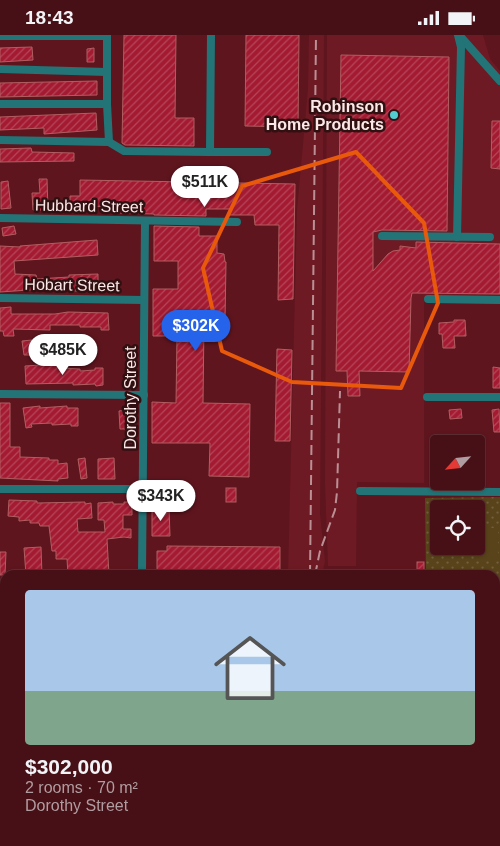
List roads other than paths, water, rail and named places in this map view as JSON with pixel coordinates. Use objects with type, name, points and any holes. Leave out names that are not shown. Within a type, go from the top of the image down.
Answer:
[{"type":"street","points":[[0,36],[107,35],[106,104],[109,142]]},
{"type":"street","points":[[210,152],[211,35]]},
{"type":"street","points":[[458,35],[500,81]]},
{"type":"street","points":[[457,237],[461,47],[458,35]]},
{"type":"street","points":[[0,69],[107,72]]},
{"type":"street","points":[[0,104],[106,104]]},
{"type":"street","points":[[0,140],[109,142],[124,151],[267,152]]},
{"type":"street","name":"Hubbard Street","points":[[0,218],[237,222]]},
{"type":"street","name":"Dorothy Street","points":[[142,570],[146,221]]},
{"type":"street","points":[[382,235],[490,237]]},
{"type":"street","name":"Hobart Street","points":[[0,298],[144,300]]},
{"type":"street","points":[[428,299],[500,300]]},
{"type":"street","points":[[0,394],[144,395]]},
{"type":"street","points":[[426,397],[500,397]]},
{"type":"street","points":[[0,489],[143,489]]},
{"type":"street","points":[[360,491],[500,492]]},
{"type":"railway","points":[[310,570],[316,35]]},
{"type":"railway","points":[[316,570],[320,551],[335,510],[340,391]]},
{"type":"place","name":"Robinson Home Products","points":[[394,115]]}]
